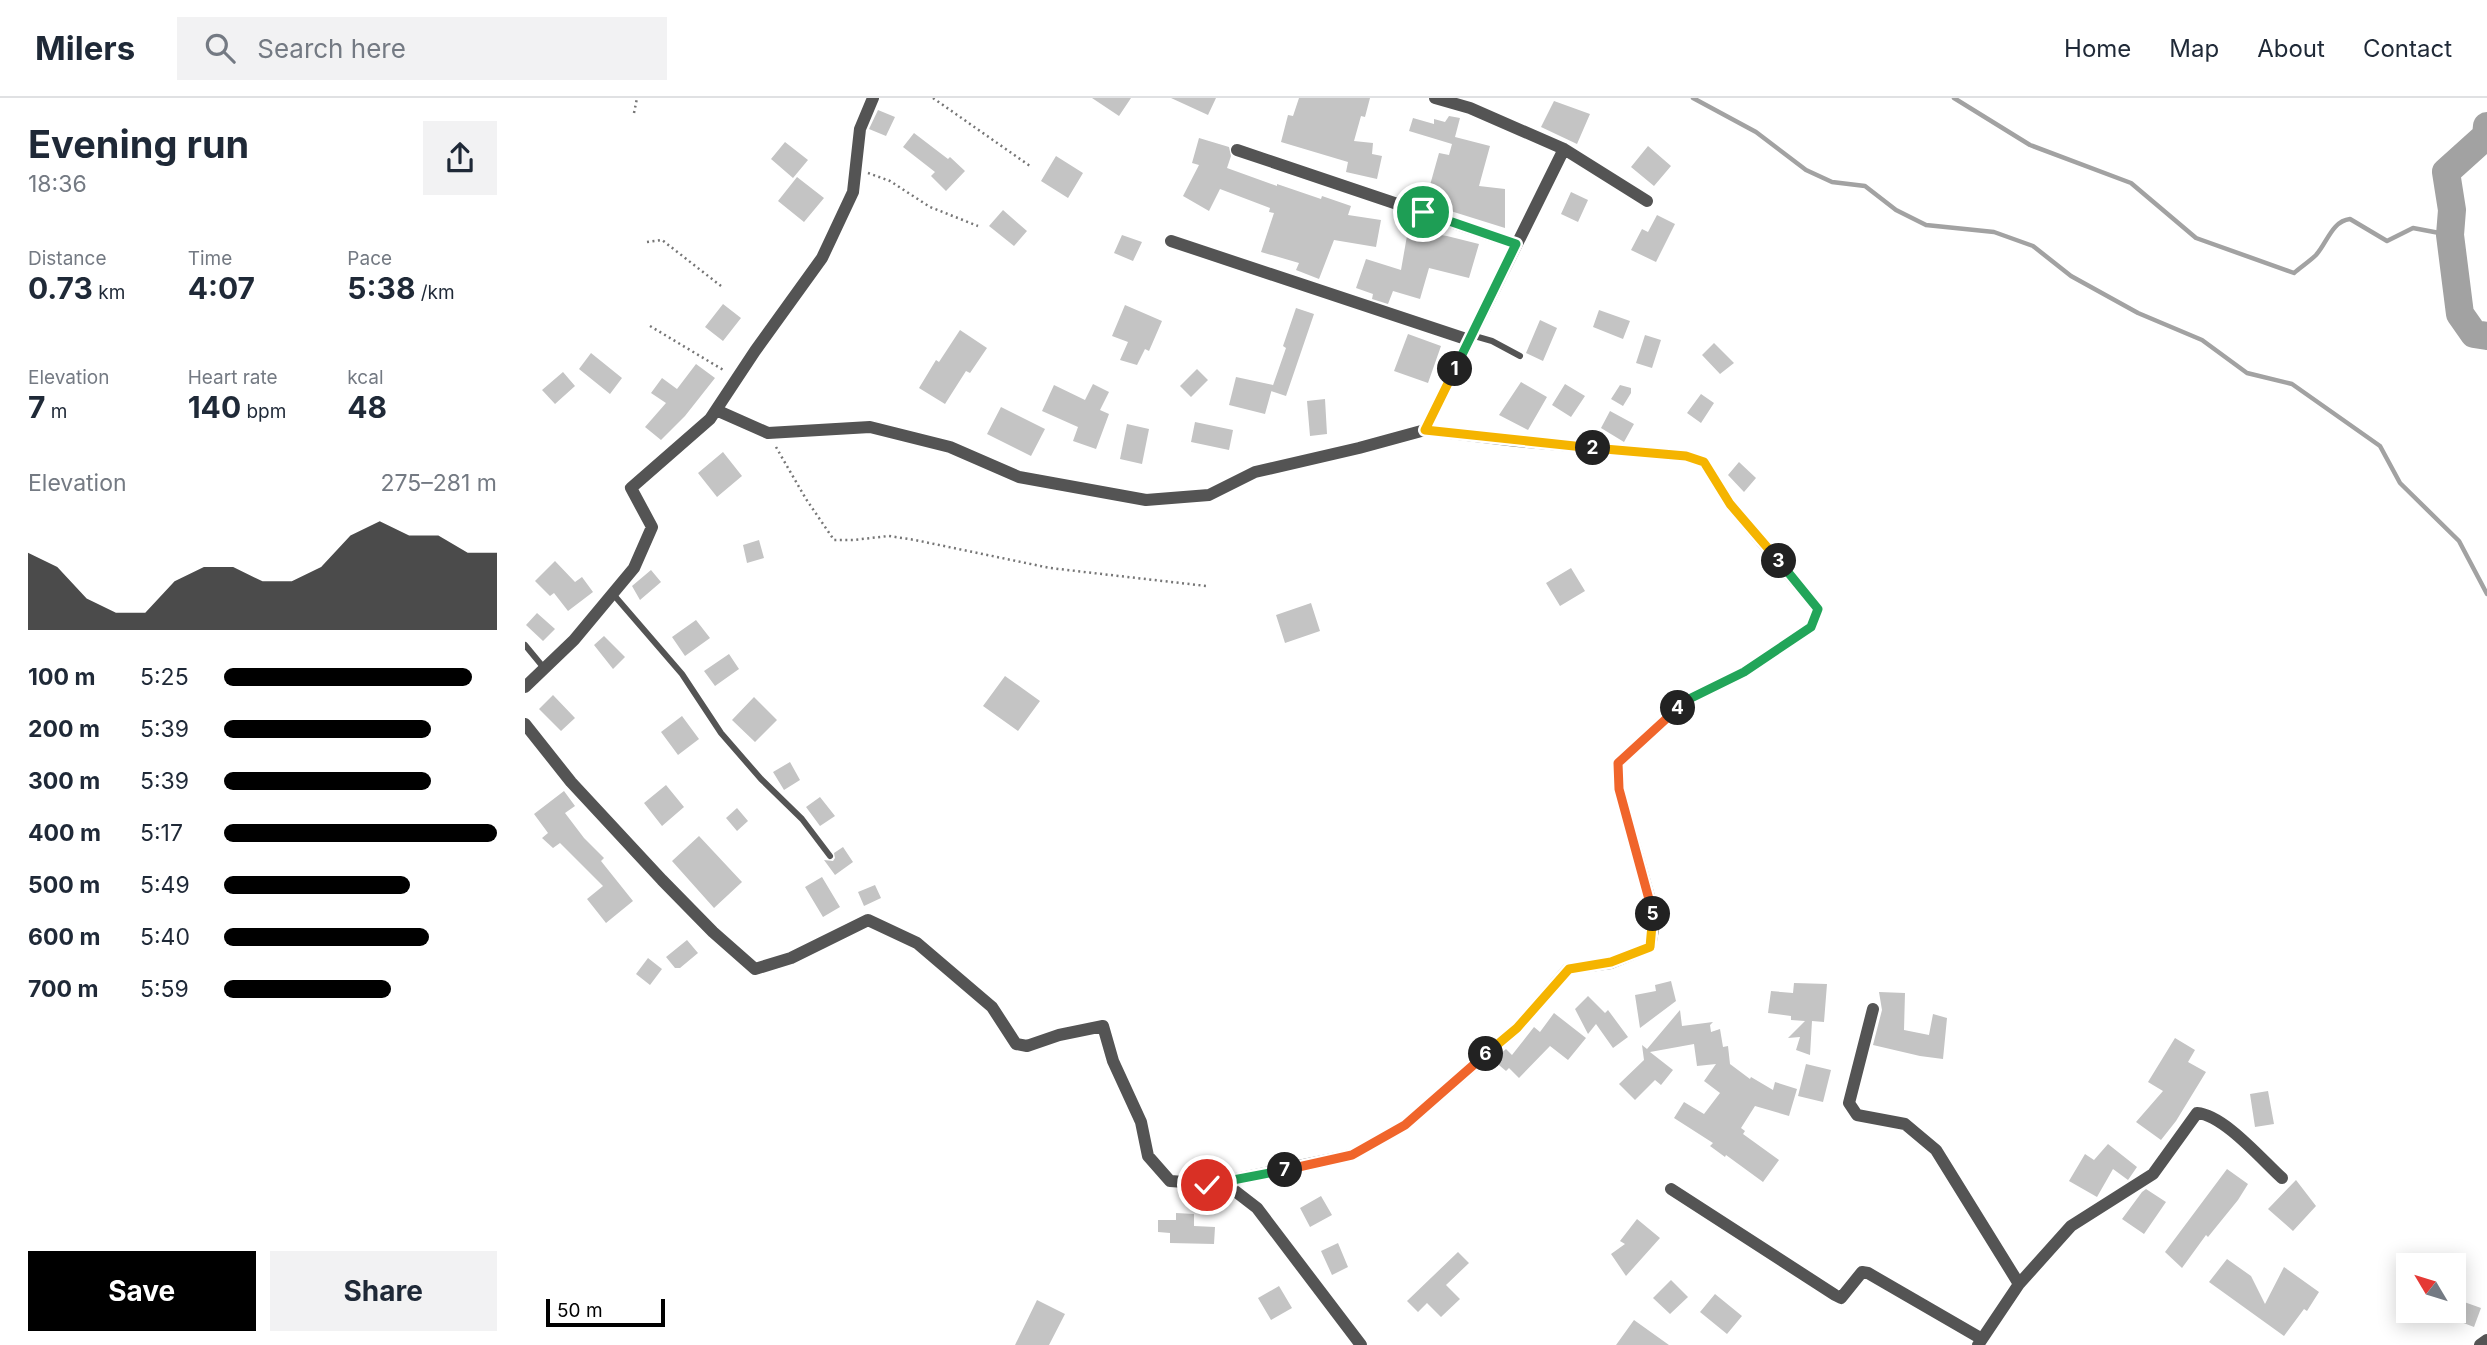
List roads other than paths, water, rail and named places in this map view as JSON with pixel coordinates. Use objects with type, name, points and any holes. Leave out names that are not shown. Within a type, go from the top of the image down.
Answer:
[{"type":"street","points":[[525,687],[574,640],[634,568],[652,527],[631,488],[710,419],[822,258],[853,192],[860,130],[873,98]]},
{"type":"street","points":[[1435,98],[1470,108],[1565,149],[1647,201]]},
{"type":"street","points":[[1425,430],[1565,149]]},
{"type":"street","points":[[1237,150],[1516,244]]},
{"type":"street","points":[[1171,241],[1470,337]]},
{"type":"street","points":[[716,410],[768,433],[870,427],[950,447],[1019,477],[1146,500],[1209,495],[1255,472],[1425,430],[1686,456],[1704,462],[1730,504],[1818,609],[1811,627],[1744,672],[1685,701],[1618,763],[1619,789],[1654,918],[1650,947],[1611,962],[1569,969],[1517,1028],[1405,1125],[1352,1155],[1207,1185]]},
{"type":"street","points":[[525,724],[571,782],[662,880],[713,932],[755,969],[791,958],[868,920],[917,943],[992,1007],[1016,1044],[1027,1046],[1059,1035],[1103,1026],[1114,1061],[1141,1122],[1148,1156],[1170,1181],[1235,1191],[1257,1208],[1361,1345]]},
{"type":"street","points":[[1873,1009],[1849,1103],[1852,1111],[1857,1115],[1905,1124],[1936,1150],[2019,1284]]},
{"type":"street","points":[[1671,1189],[1841,1298],[1862,1272],[1868,1273],[1980,1342],[2019,1284],[2071,1226],[2153,1174],[2197,1113],[2205,1114],[2224,1125],[2282,1178]]},
{"type":"street","points":[[2480,1345],[2487,1340]]},
{"type":"lane","points":[[1470,337],[1492,341],[1520,356]]},
{"type":"lane","points":[[613,594],[682,674],[721,733],[761,779],[802,819],[830,856]]},
{"type":"lane","points":[[525,645],[544,669]]},
{"type":"waterway","points":[[1693,98],[1756,132],[1806,170],[1832,182],[1865,186],[1896,210],[1926,225],[1994,232],[2033,246],[2071,276],[2138,313],[2202,340],[2247,373],[2292,384],[2380,446],[2400,483],[2459,541],[2487,594]]},
{"type":"waterway","points":[[1954,98],[2030,145],[2131,183],[2196,238],[2294,273],[2316,255],[2339,224],[2350,219],[2387,241],[2413,228],[2450,235]]},
{"type":"waterway","points":[[2487,126],[2486,136],[2446,172],[2452,210],[2450,235],[2460,314],[2474,334],[2487,336]]}]
